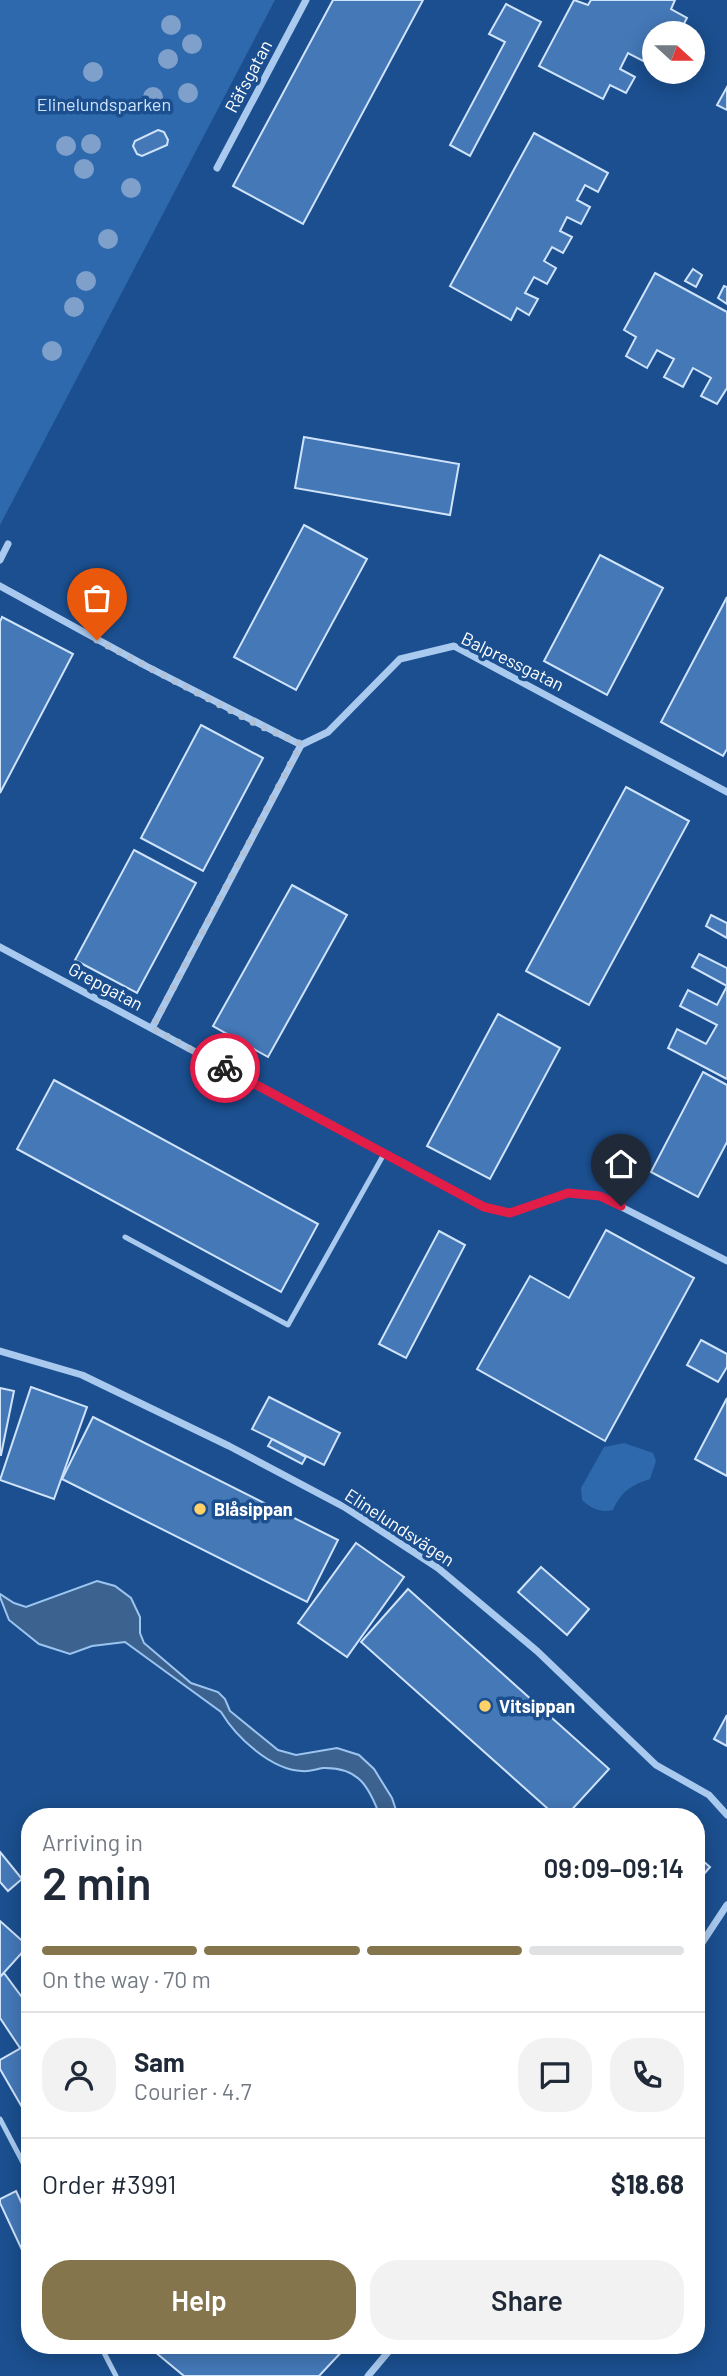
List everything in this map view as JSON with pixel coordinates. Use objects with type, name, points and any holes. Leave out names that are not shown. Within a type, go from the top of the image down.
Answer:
[{"type":"street","name":"Räfsgatan","points":[[218,168],[306,0]]},
{"type":"street","points":[[0,560],[8,544]]},
{"type":"street","points":[[0,586],[146,666],[301,744],[152,1028]]},
{"type":"street","name":"Balpressgatan","points":[[301,744],[328,732],[400,659],[454,646],[727,792]]},
{"type":"street","name":"Grepgatan","points":[[0,947],[484,1207],[510,1213],[568,1193],[600,1196],[727,1261]]},
{"type":"street","name":"Elinelundsvägen","points":[[0,1351],[82,1375],[229,1446],[346,1508],[438,1569],[537,1651],[656,1765],[709,1795],[727,1815]]},
{"type":"street","points":[[705,1938],[727,1905]]},
{"type":"street","points":[[368,2376],[386,2354]]},
{"type":"lane","points":[[125,1237],[288,1325],[384,1154]]},
{"type":"lane","points":[[0,2119],[21,2159]]},
{"type":"lane","points":[[105,2354],[116,2376]]},
{"type":"green space","name":"Elinelundsparken","points":[[0,0],[275,0],[0,525]]},
{"type":"green space","points":[[624,1443],[653,1453],[656,1461],[650,1479],[627,1490],[613,1510],[600,1511],[582,1500],[581,1488],[604,1447]]},
{"type":"shaded area","points":[[97,1581],[115,1586],[131,1598],[140,1617],[140,1633],[144,1643],[191,1683],[218,1692],[225,1699],[230,1711],[278,1750],[296,1755],[337,1748],[359,1755],[374,1769],[395,1808],[377,1808],[367,1788],[346,1771],[323,1768],[305,1771],[278,1765],[245,1741],[221,1712],[125,1642],[92,1646],[70,1654],[39,1644],[9,1620],[0,1594],[26,1607]]},
{"type":"building","points":[[333,0],[423,0],[303,224],[233,186]]},
{"type":"building","points":[[574,0],[588,5],[591,0],[675,0],[671,9],[687,18],[685,21],[642,21],[642,60],[628,53],[620,69],[635,77],[626,93],[610,85],[603,99],[539,66]]},
{"type":"building","points":[[506,4],[541,22],[470,156],[450,145],[505,42],[489,34]]},
{"type":"building","points":[[727,87],[727,110],[717,105]]},
{"type":"building","points":[[158,130],[164,132],[167,145],[142,156],[137,154],[133,146],[135,141]]},
{"type":"building","points":[[534,133],[608,173],[598,192],[585,185],[577,200],[590,207],[581,224],[567,217],[560,231],[572,237],[563,253],[552,247],[544,261],[556,268],[547,284],[534,277],[525,293],[538,299],[529,315],[517,308],[511,320],[450,286]]},
{"type":"building","points":[[693,269],[702,275],[696,287],[685,281]]},
{"type":"building","points":[[655,273],[727,312],[727,388],[717,404],[701,396],[711,378],[693,368],[683,387],[664,377],[674,359],[657,350],[647,368],[626,356],[636,337],[624,330]]},
{"type":"building","points":[[724,286],[727,287],[727,304],[718,298]]},
{"type":"building","points":[[304,437],[459,464],[450,515],[295,488]]},
{"type":"building","points":[[304,525],[367,559],[296,690],[234,657]]},
{"type":"building","points":[[600,555],[663,588],[607,695],[544,661]]},
{"type":"building","points":[[727,597],[727,749],[723,756],[661,722]]},
{"type":"building","points":[[2,617],[73,654],[0,793],[0,622]]},
{"type":"building","points":[[201,725],[263,758],[203,871],[141,838]]},
{"type":"building","points":[[626,787],[689,821],[589,1005],[526,971]]},
{"type":"building","points":[[134,850],[196,883],[137,993],[75,960]]},
{"type":"building","points":[[292,885],[347,915],[268,1057],[213,1026]]},
{"type":"building","points":[[711,915],[727,923],[727,938],[706,926]]},
{"type":"building","points":[[699,954],[727,968],[727,986],[692,967]]},
{"type":"building","points":[[727,986],[727,1079],[668,1048],[677,1029],[706,1044],[717,1025],[680,1006],[688,990],[717,1005]]},
{"type":"building","points":[[498,1014],[560,1048],[490,1179],[427,1146]]},
{"type":"building","points":[[703,1072],[727,1085],[727,1142],[698,1197],[651,1172]]},
{"type":"building","points":[[54,1080],[318,1224],[281,1292],[17,1149]]},
{"type":"building","points":[[606,1230],[694,1278],[605,1441],[477,1369],[530,1276],[569,1298]]},
{"type":"building","points":[[439,1231],[465,1245],[406,1358],[379,1344]]},
{"type":"building","points":[[701,1340],[727,1354],[727,1367],[718,1382],[687,1365]]},
{"type":"building","points":[[31,1387],[87,1407],[54,1499],[0,1480]]},
{"type":"building","points":[[0,1388],[14,1391],[1,1455],[0,1455]]},
{"type":"building","points":[[269,1397],[340,1433],[324,1465],[252,1429]]},
{"type":"building","points":[[727,1398],[727,1476],[695,1459]]},
{"type":"building","name":"Blåsippan","points":[[93,1417],[338,1540],[307,1602],[62,1479]]},
{"type":"building","points":[[272,1439],[306,1457],[302,1464],[268,1446]]},
{"type":"building","points":[[356,1543],[404,1577],[347,1657],[298,1623]]},
{"type":"building","points":[[541,1567],[589,1609],[567,1635],[518,1592]]},
{"type":"building","name":"Vitsippan","points":[[408,1589],[609,1769],[573,1808],[547,1808],[361,1642]]},
{"type":"building","points":[[727,1715],[727,1746],[714,1739]]},
{"type":"building","points":[[0,1852],[21,1880],[8,1891],[0,1882]]},
{"type":"building","points":[[0,1921],[21,1940],[21,1954],[0,1977]]},
{"type":"building","points":[[4,1973],[21,1996],[20,2048],[0,2018],[0,1977]]},
{"type":"building","points":[[21,2048],[21,2105],[0,2069],[0,2060]]},
{"type":"building","points":[[16,2191],[21,2202],[21,2248],[0,2203],[0,2199]]},
{"type":"building","points":[[157,2354],[340,2354],[319,2376],[184,2376]]},
{"type":"way so far","points":[[97,640],[258,725],[301,744],[152,1028],[225,1068]]},
{"type":"place","name":"Blåsippan","points":[[200,1509]]},
{"type":"place","name":"Vitsippan","points":[[485,1706]]},
{"type":"route","points":[[225,1068],[484,1207],[510,1213],[568,1193],[600,1196],[621,1206]]}]
